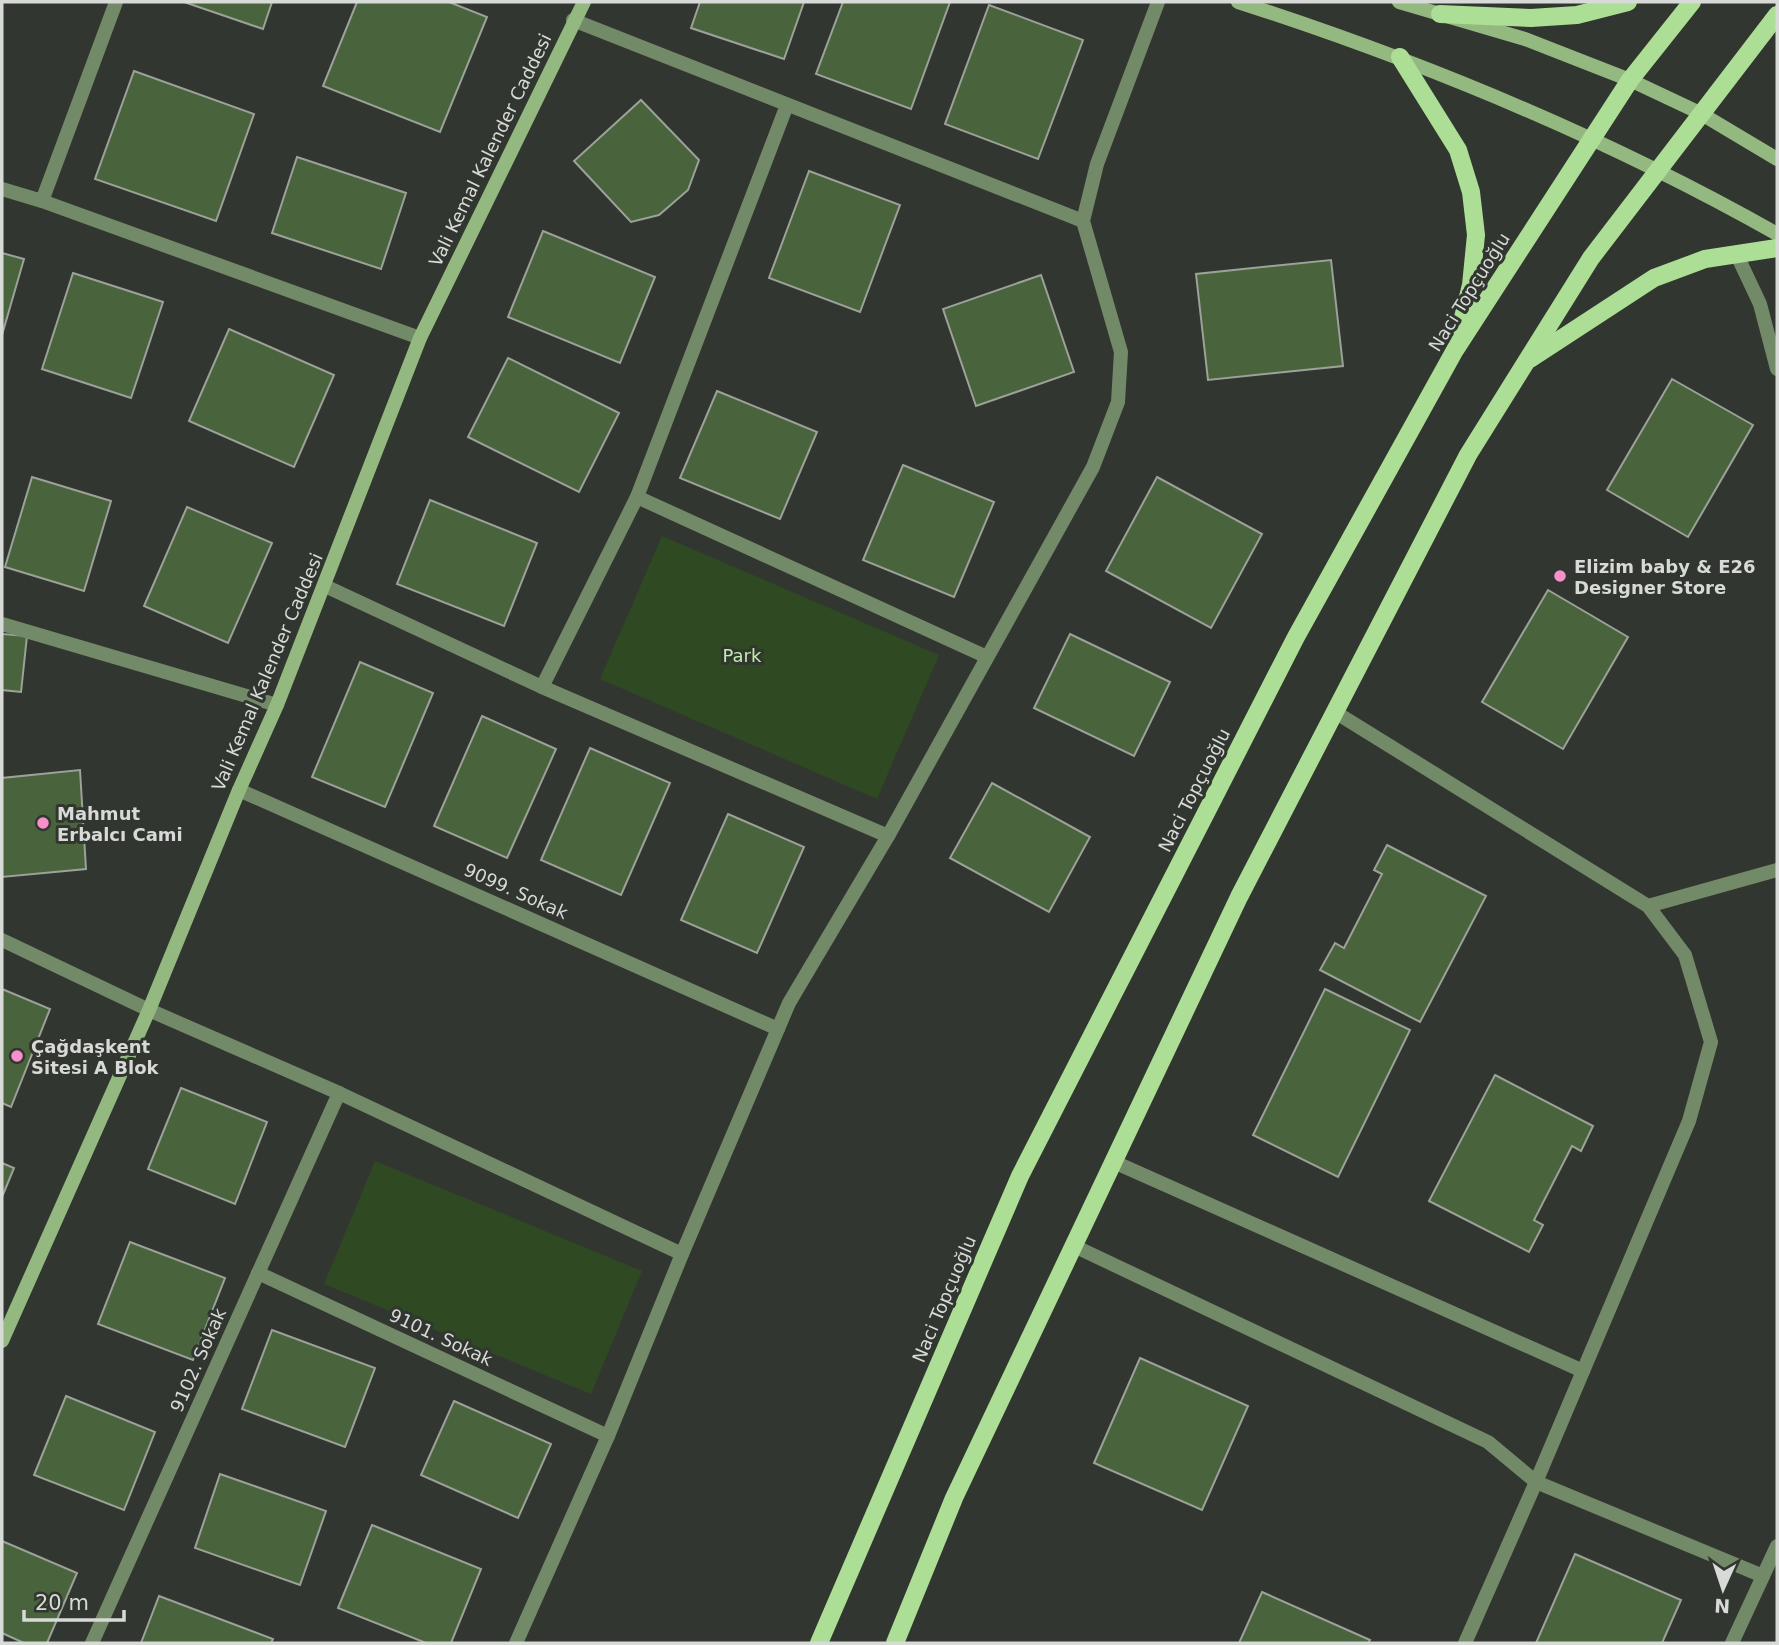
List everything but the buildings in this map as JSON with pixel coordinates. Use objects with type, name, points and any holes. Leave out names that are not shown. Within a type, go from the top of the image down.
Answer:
[{"type":"main road","points":[[1440,14],[1542,17],[1577,15],[1628,2]]},
{"type":"main road","name":"Naci Topçuoğlu","points":[[819,1643],[1020,1176],[1296,638],[1455,350],[1630,79],[1692,2]]},
{"type":"main road","points":[[895,1643],[954,1498],[1239,897],[1468,455],[1591,258],[1777,15]]},
{"type":"main road","points":[[1401,57],[1458,150],[1471,192],[1476,235],[1471,285],[1455,350]]},
{"type":"main road","points":[[1524,363],[1654,278],[1705,259],[1777,248]]},
{"type":"street","points":[[42,201],[116,2]]},
{"type":"street","points":[[573,20],[576,2]]},
{"type":"street","points":[[573,20],[584,2]]},
{"type":"street","points":[[516,1643],[608,1436],[789,1003],[888,836],[1093,467],[1118,402],[1121,352],[1083,221],[1097,164],[1158,2]]},
{"type":"street","points":[[1238,2],[1401,57],[1592,140],[1777,234]]},
{"type":"street","points":[[1399,2],[1525,39],[1630,79],[1700,113],[1777,159]]},
{"type":"street","points":[[573,20],[1083,221]]},
{"type":"street","name":"Vali Kemal Kalender Caddesi","points":[[2,1341],[149,1010],[239,790],[277,705],[326,586],[420,338],[573,20]]},
{"type":"street","points":[[542,687],[637,497],[787,105]]},
{"type":"street","points":[[2,189],[42,201],[420,338]]},
{"type":"street","points":[[1736,253],[1760,304],[1777,369]]},
{"type":"street","points":[[637,497],[988,657]]},
{"type":"street","points":[[326,586],[542,687],[888,836]]},
{"type":"street","points":[[2,624],[277,705]]},
{"type":"street","points":[[1335,712],[1648,906],[1685,955],[1711,1042],[1689,1121],[1465,1643]]},
{"type":"street","name":"9099. Sokak","points":[[239,790],[778,1028]]},
{"type":"street","points":[[1648,906],[1777,870]]},
{"type":"street","points":[[2,940],[149,1010],[340,1093],[682,1254]]},
{"type":"street","name":"9102. Sokak","points":[[92,1643],[340,1093]]},
{"type":"street","points":[[1114,1162],[1583,1371]]},
{"type":"street","points":[[1074,1246],[1488,1442],[1536,1482],[1763,1576]]},
{"type":"street","name":"9101. Sokak","points":[[258,1273],[608,1436]]},
{"type":"street","points":[[1732,1643],[1777,1546]]},
{"type":"green space","name":"Park","points":[[662,536],[939,655],[877,799],[600,679]]},
{"type":"green space","points":[[375,1161],[642,1271],[591,1394],[324,1284]]},
{"type":"place","name":"Elizim baby & E26 Designer Store","points":[[1560,576]]},
{"type":"place","name":"Mahmut Erbalcı Cami","points":[[43,823]]},
{"type":"place","name":"Çağdaşkent Sitesi A Blok","points":[[17,1056]]}]
